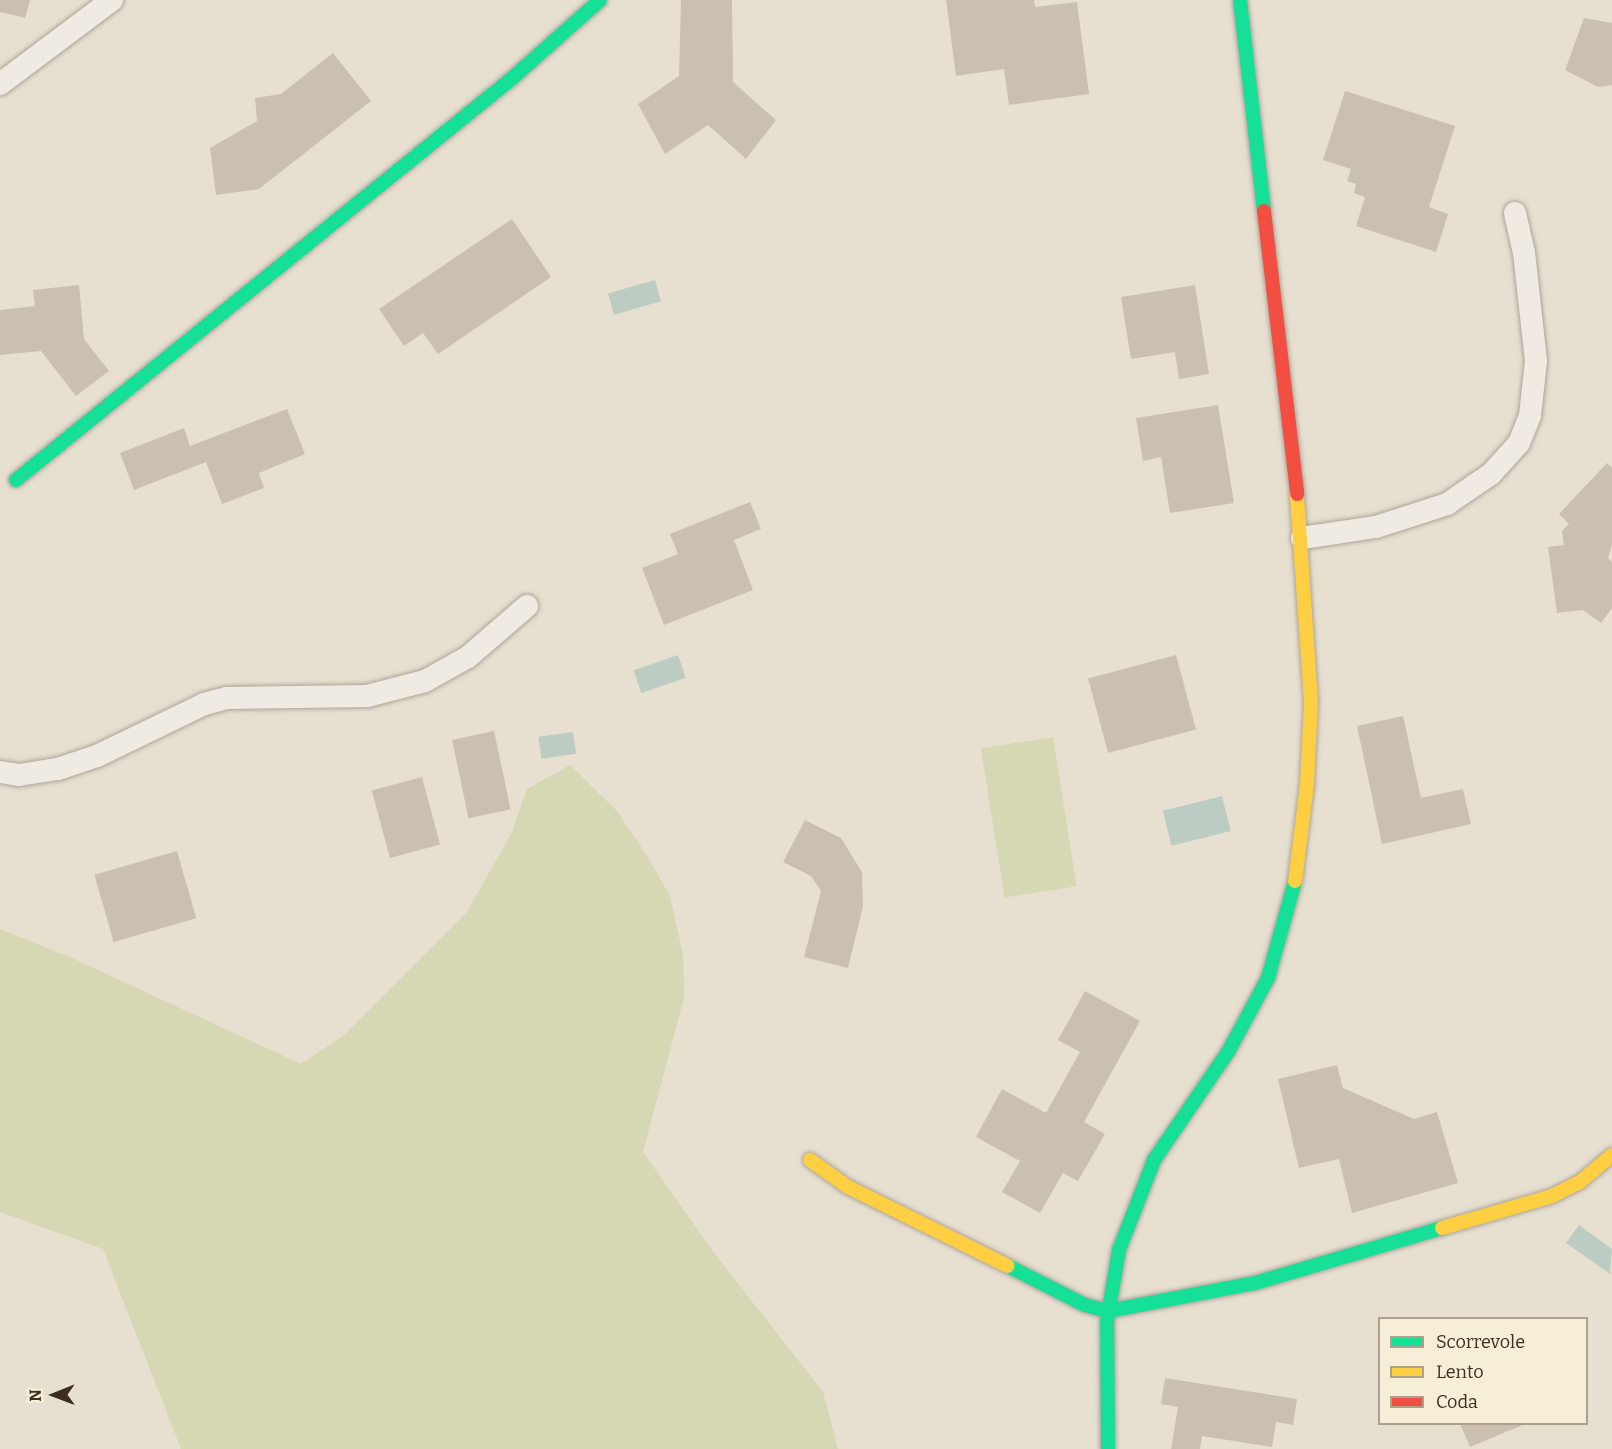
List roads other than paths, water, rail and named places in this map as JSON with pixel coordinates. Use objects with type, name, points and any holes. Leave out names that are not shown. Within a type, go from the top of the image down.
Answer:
[{"type":"street","points":[[0,84],[112,0]]},
{"type":"street","points":[[16,480],[510,80],[600,0]]},
{"type":"street","points":[[1108,1449],[1108,1311],[1113,1272],[1139,1192],[1154,1160],[1228,1052],[1258,997],[1286,920],[1298,858],[1310,744],[1302,538],[1240,0]]},
{"type":"street","points":[[1302,538],[1376,527],[1446,504],[1491,474],[1519,443],[1530,416],[1537,377],[1524,253],[1515,213]]},
{"type":"street","points":[[0,772],[19,775],[58,770],[97,756],[214,701],[367,696],[426,681],[468,657],[527,606]]},
{"type":"street","points":[[810,1160],[858,1192],[1085,1305],[1108,1311],[1155,1305],[1255,1283],[1552,1196],[1580,1182],[1612,1155]]}]
